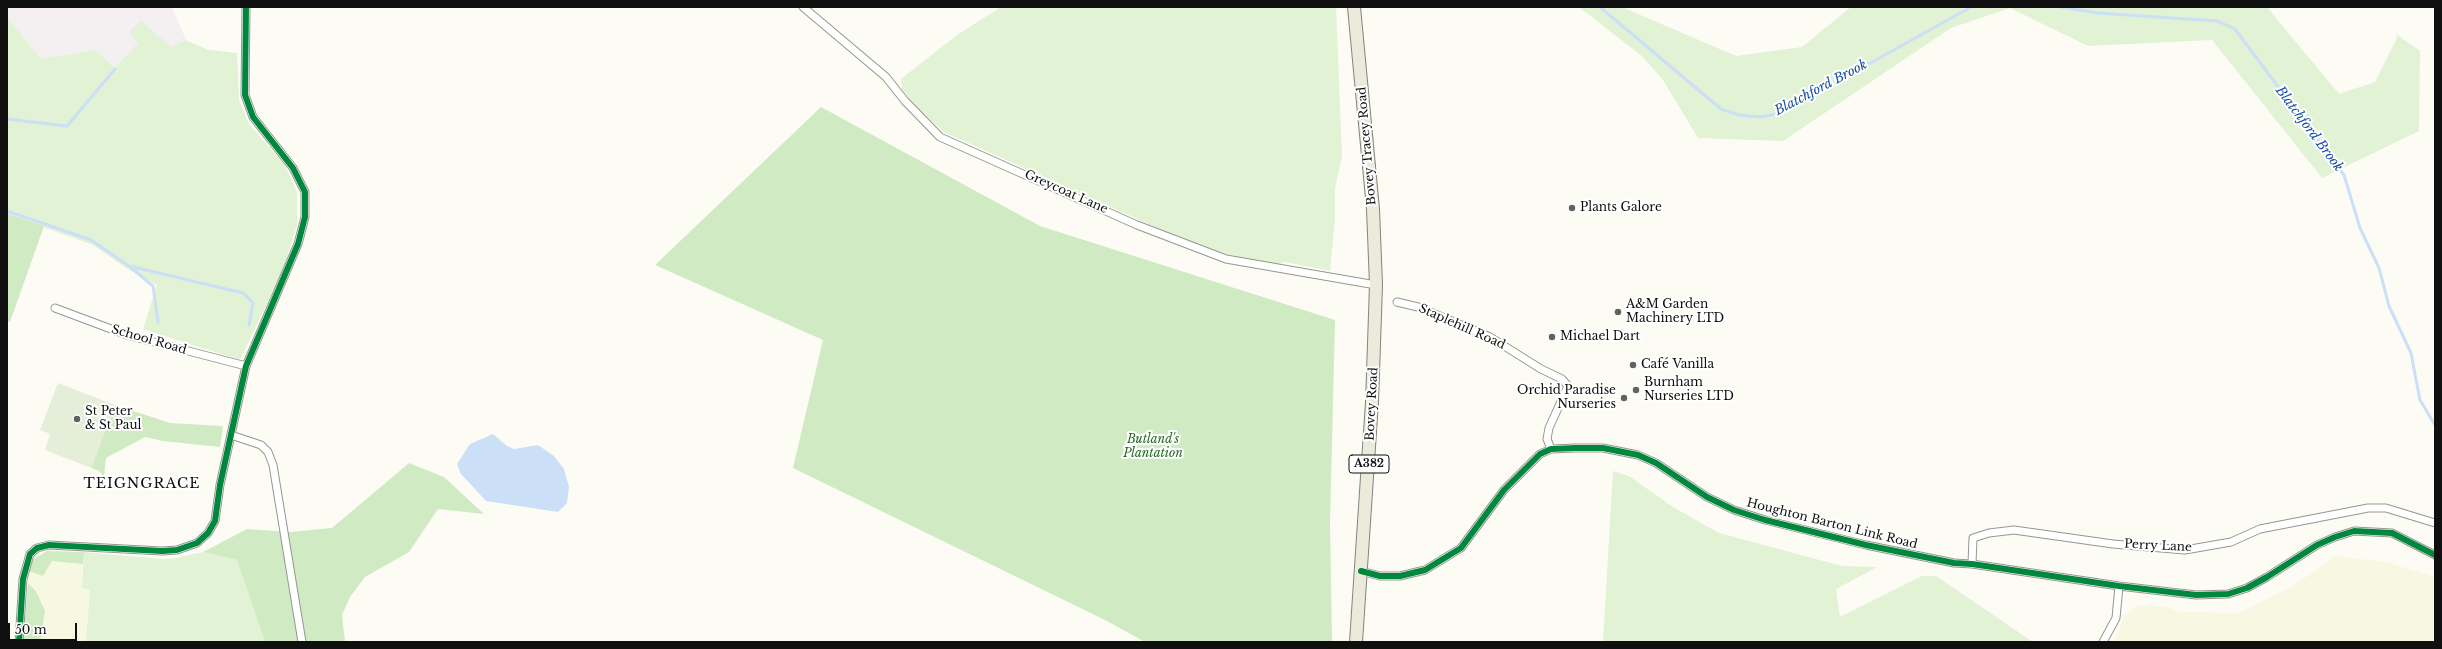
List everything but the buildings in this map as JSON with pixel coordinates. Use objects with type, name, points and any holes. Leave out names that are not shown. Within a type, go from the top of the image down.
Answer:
[{"type":"main road","name":"Bovey Tracey Road","points":[[1354,7],[1373,209],[1376,285]]},
{"type":"main road","name":"Bovey Road","points":[[1356,642],[1372,402],[1376,285]]},
{"type":"street","points":[[19,642],[23,579],[30,554],[37,548],[49,545],[162,551],[177,550],[197,543],[208,533],[215,521],[246,366],[298,244],[305,218],[305,192],[293,168],[253,118],[245,95],[246,7]]},
{"type":"street","name":"Greycoat Lane","points":[[803,7],[886,78],[905,101],[940,137],[1137,225],[1226,259],[1376,285]]},
{"type":"street","name":"Staplehill Road","points":[[1397,302],[1418,307],[1490,337],[1541,369],[1562,379],[1568,386],[1549,428],[1547,439],[1551,449]]},
{"type":"street","name":"School Road","points":[[55,308],[127,335],[246,366]]},
{"type":"street","points":[[231,435],[261,445],[268,452],[273,465],[302,642]]},
{"type":"street","name":"Houghton Barton Link Road","points":[[1551,449],[1602,448],[1624,451],[1656,463],[1707,497],[1765,520],[1913,556],[1954,564],[1972,564],[2119,586],[2196,595],[2228,594],[2247,588],[2317,545],[2354,531],[2392,533],[2435,555]]},
{"type":"street","points":[[1361,571],[1380,576],[1400,576],[1425,570],[1461,548],[1504,490],[1540,454],[1551,449]]},
{"type":"street","name":"Perry Lane","points":[[1972,564],[1973,538],[2014,530],[2113,544],[2185,550],[2231,542],[2260,530],[2368,508],[2386,508],[2435,523]]},
{"type":"street","points":[[2103,642],[2116,618],[2119,586]]},
{"type":"shaded area","points":[[7,7],[172,7],[186,40],[171,47],[138,43],[115,69],[95,50],[41,59],[7,17]]},
{"type":"green space","points":[[1001,7],[1336,7],[1342,156],[1335,188],[1335,218],[1330,271],[1285,262],[1274,265],[1222,253],[1184,240],[944,132],[916,107],[902,89],[901,79],[957,35]]},
{"type":"green space","points":[[1579,7],[1622,7],[1736,56],[1802,47],[1851,7],[2267,7],[2339,94],[2375,82],[2397,38],[2396,34],[2420,51],[2419,131],[2322,178],[2212,40],[2088,46],[2010,8],[1951,28],[1783,141],[1698,138],[1663,80],[1643,57]]},
{"type":"green space","points":[[7,17],[41,59],[95,50],[115,68],[138,43],[129,32],[141,21],[171,47],[186,40],[208,50],[237,53],[239,100],[249,124],[284,164],[297,191],[297,225],[283,270],[240,360],[143,329],[157,285],[126,268],[93,245],[7,214]]},
{"type":"green space","name":"Butland's Plantation","points":[[821,107],[1040,226],[1335,320],[1330,523],[1332,642],[1145,642],[1105,620],[793,468],[823,340],[655,265]]},
{"type":"green space","points":[[7,214],[44,226],[10,322],[7,321]]},
{"type":"green space","points":[[58,383],[115,405],[91,468],[45,450],[50,434],[40,430]]},
{"type":"green space","points":[[115,405],[170,423],[223,426],[220,447],[163,441],[145,437],[106,458],[104,477],[99,471],[91,468]]},
{"type":"green space","points":[[409,463],[444,477],[484,514],[438,509],[409,552],[365,577],[350,597],[342,615],[345,642],[265,642],[237,560],[203,552],[247,529],[290,532],[332,528]]},
{"type":"green space","points":[[1613,471],[1629,476],[1673,507],[1719,533],[1842,566],[1877,567],[1836,589],[1840,617],[1922,576],[1936,576],[2033,642],[1603,642]]},
{"type":"green space","points":[[47,551],[84,552],[83,564],[52,561],[43,576],[29,571],[33,559]]},
{"type":"green space","points":[[84,552],[164,559],[203,552],[237,560],[265,642],[86,642],[90,590],[82,588]]},
{"type":"green space","points":[[2334,556],[2386,562],[2435,577],[2435,642],[2114,642],[2124,617],[2137,605],[2167,607],[2181,612],[2239,613],[2291,587]]},
{"type":"green space","points":[[51,561],[83,564],[82,588],[90,590],[86,642],[40,642],[45,611],[36,591],[28,583],[29,571],[43,576]]},
{"type":"green space","points":[[28,583],[36,591],[45,611],[40,642],[23,642]]},
{"type":"water","points":[[493,434],[507,446],[514,449],[538,445],[554,456],[564,469],[569,487],[567,503],[558,512],[486,501],[461,474],[457,464],[470,444]]},
{"type":"waterway","name":"Blatchford Brook","points":[[1600,7],[1721,109],[1739,115],[1760,117],[1776,114],[1804,100],[1971,7]]},
{"type":"waterway","name":"Blatchford Brook","points":[[2061,7],[2098,13],[2217,21],[2235,29],[2344,175],[2360,228],[2379,268],[2389,306],[2411,353],[2420,400],[2435,425]]},
{"type":"waterway","points":[[7,119],[67,126],[115,69]]},
{"type":"waterway","points":[[7,211],[91,240],[129,266],[243,293],[253,303],[249,325]]},
{"type":"waterway","points":[[130,267],[153,286],[158,322]]},
{"type":"cycle path","points":[[19,642],[23,579],[30,554],[37,548],[49,545],[162,551],[177,550],[197,543],[208,533],[215,521],[220,485],[246,366],[298,244],[305,217],[305,192],[293,168],[253,117],[245,95],[246,7]]},
{"type":"cycle path","points":[[1361,571],[1380,576],[1400,576],[1425,570],[1461,548],[1504,490],[1540,454],[1551,449],[1576,448],[1603,448],[1638,455],[1656,463],[1707,497],[1734,510],[1765,520],[1866,545],[1954,563],[1972,564],[2119,586],[2196,595],[2228,594],[2247,588],[2267,577],[2317,545],[2354,531],[2392,533],[2435,555]]},
{"type":"place","name":"Plants Galore","points":[[1572,208]]},
{"type":"place","name":"A&M Garden Machinery LTD","points":[[1618,312]]},
{"type":"place","name":"Michael Dart","points":[[1552,337]]},
{"type":"place","name":"Café Vanilla","points":[[1633,365]]},
{"type":"place","name":"Burnham Nurseries LTD","points":[[1636,390]]},
{"type":"place","name":"Orchid Paradise Nurseries","points":[[1624,398]]},
{"type":"place","name":"St Peter & St Paul","points":[[77,419]]},
{"type":"district","name":"TEIGNGRACE","points":[[142,484]]}]
